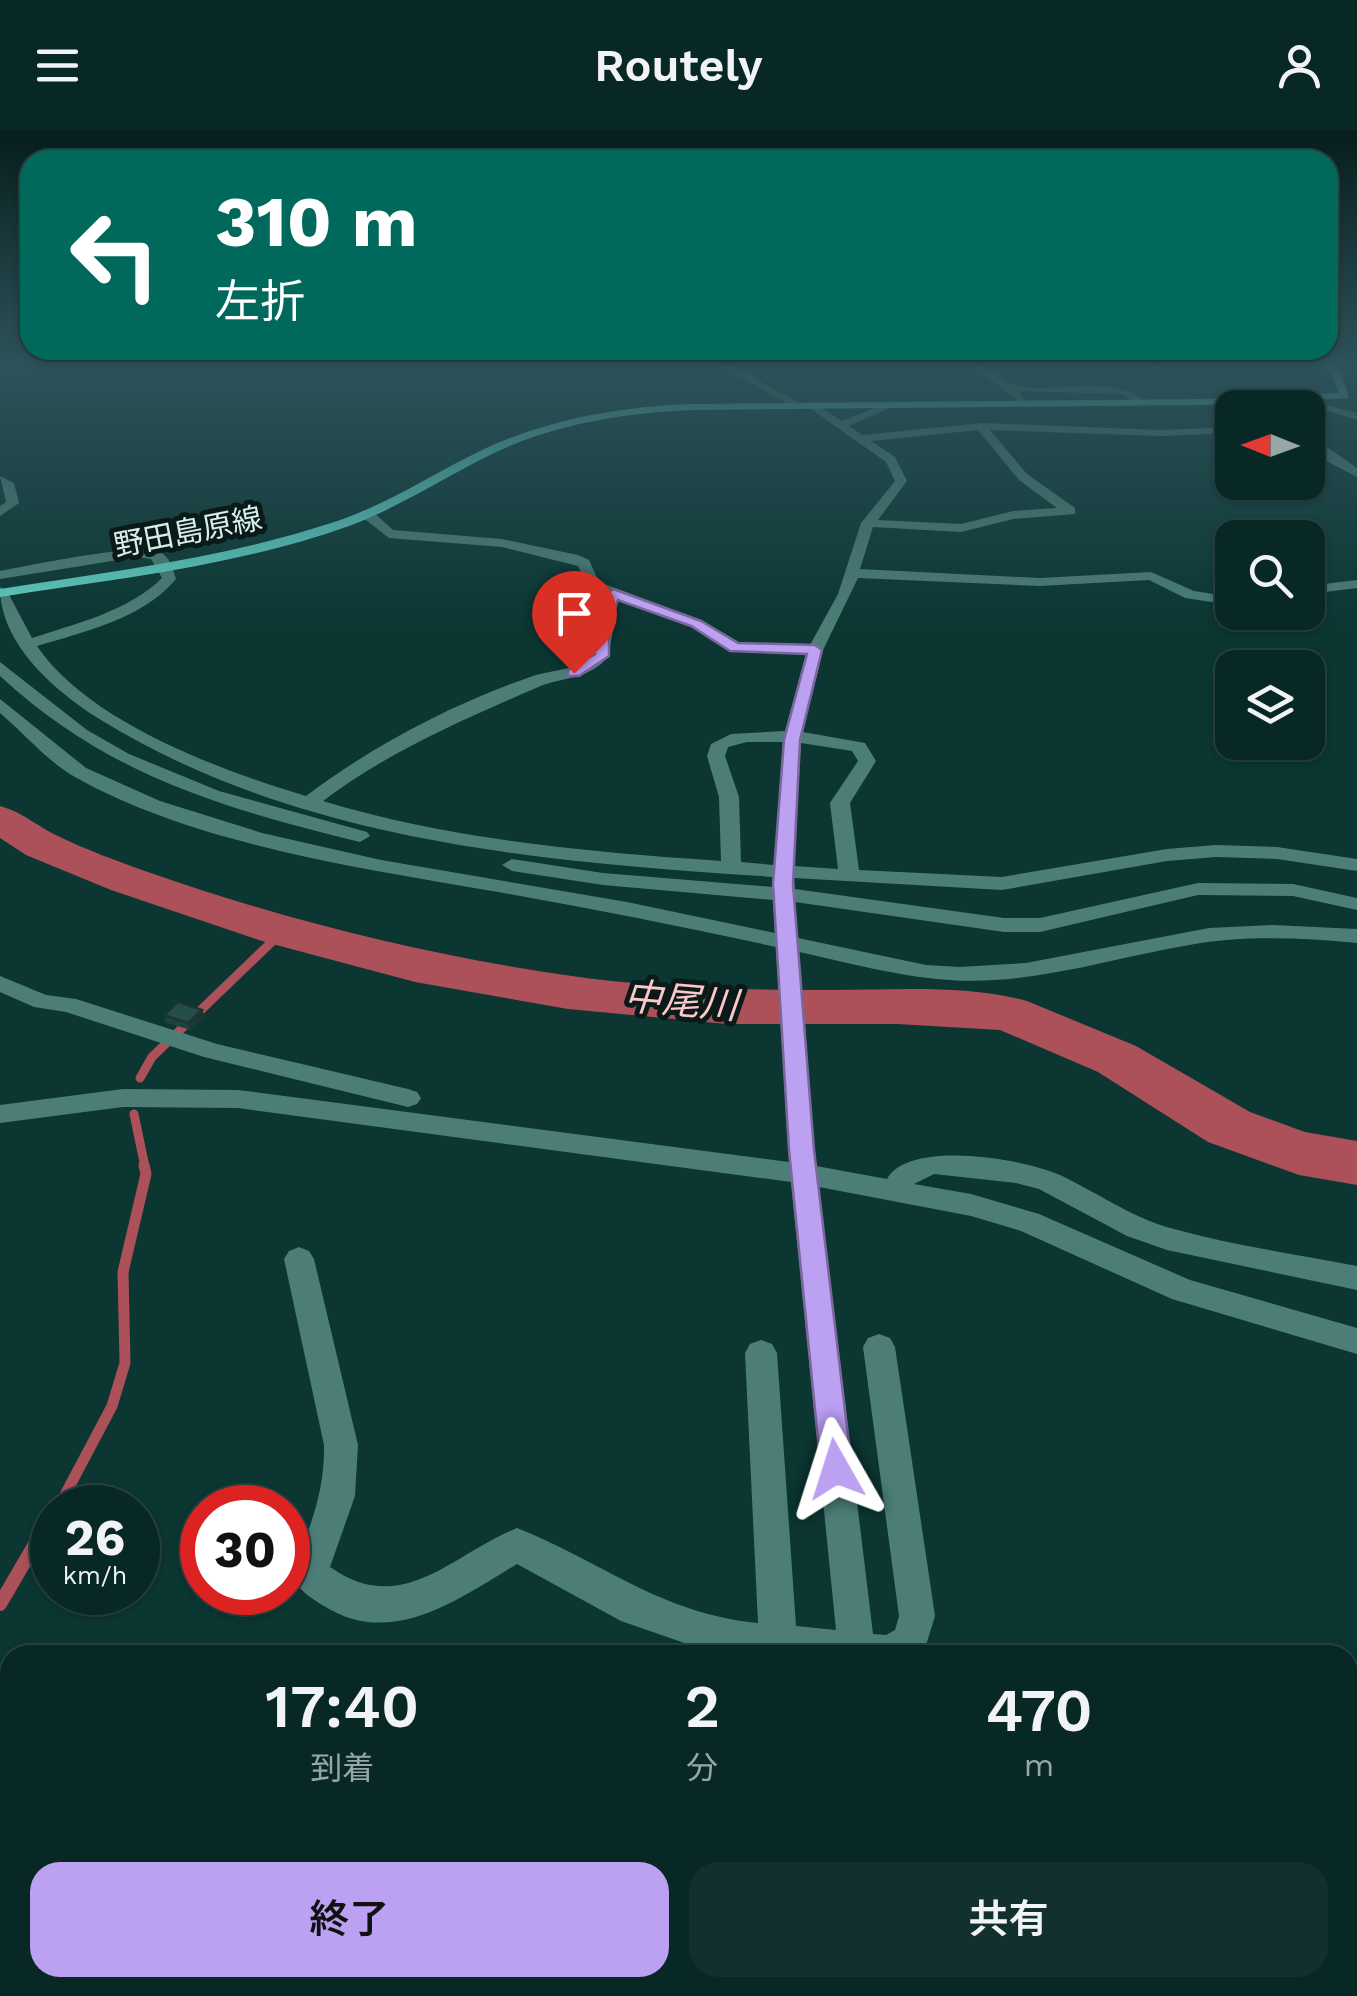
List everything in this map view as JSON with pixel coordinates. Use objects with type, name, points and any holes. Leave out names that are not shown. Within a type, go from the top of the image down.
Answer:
[{"type":"main road","name":"野田島原線","points":[[7,591],[165,566],[282,542],[367,514],[492,452]]},
{"type":"street","points":[[856,1645],[803,1162],[784,902],[784,848],[792,740],[815,650],[852,572],[868,522],[901,480],[891,460],[881,452]]},
{"type":"street","points":[[868,522],[961,528],[1013,515],[1070,512],[1023,477],[1000,452]]},
{"type":"street","points":[[1325,453],[1357,473]]},
{"type":"street","points":[[0,480],[10,486],[13,503],[0,512]]},
{"type":"street","points":[[367,514],[382,531],[398,536],[502,544],[573,558],[584,564],[593,585],[696,624],[735,648],[815,650]]},
{"type":"street","points":[[0,575],[137,553],[155,555],[165,566],[169,579],[157,592],[82,626],[29,644]]},
{"type":"street","points":[[852,572],[982,581],[1150,576],[1190,596],[1215,599]]},
{"type":"street","points":[[1325,588],[1357,584]]},
{"type":"street","points":[[7,591],[42,665],[139,735],[212,770],[306,804],[404,830],[516,850],[974,885],[1034,882],[1196,852],[1286,854],[1357,865]]},
{"type":"street","points":[[306,804],[339,780],[439,723],[539,680],[574,673],[598,660],[604,650],[602,625],[613,594]]},
{"type":"street","points":[[0,667],[39,706],[145,770],[225,802],[410,848],[603,879],[822,898],[1004,926],[1040,925],[1198,889],[1293,890],[1357,904]]},
{"type":"street","points":[[0,704],[79,772],[152,805],[256,838],[382,866],[627,908],[926,972],[1025,972],[1194,937],[1320,932],[1357,936]]},
{"type":"street","points":[[731,866],[729,797],[716,749],[734,737],[848,743],[865,753],[864,769],[840,803],[848,873]]},
{"type":"street","points":[[0,983],[42,1002],[68,1004],[170,1037],[408,1098]]},
{"type":"street","points":[[0,1114],[123,1098],[238,1099],[803,1162],[896,1191],[971,1205],[1029,1222],[1183,1290],[1357,1341]]},
{"type":"street","points":[[896,1191],[901,1178],[931,1164],[1016,1173],[1047,1181],[1137,1228],[1167,1239],[1357,1278]]},
{"type":"street","points":[[299,1259],[341,1445],[343,1476],[336,1511],[309,1574],[361,1605],[387,1606],[417,1599],[517,1545],[634,1608],[724,1638],[786,1645]]},
{"type":"street","points":[[879,1347],[916,1630],[905,1645]]},
{"type":"street","points":[[761,1352],[778,1644]]},
{"type":"building","points":[[178,1002],[202,1010],[188,1023],[164,1015]]},
{"type":"waterway","name":"中尾川","points":[[0,819],[42,846],[127,880],[282,932],[415,966],[568,992],[727,1007],[897,1007],[1008,1013],[1117,1059],[1229,1127],[1299,1153],[1357,1163]]},
{"type":"waterway","points":[[140,1078],[152,1057],[282,932]]},
{"type":"waterway","points":[[134,1114],[145,1167]]},
{"type":"waterway","points":[[70,1485],[112,1406],[125,1363],[123,1272],[146,1174],[144,1165]]},
{"type":"waterway","points":[[0,1604],[30,1553]]},
{"type":"route","points":[[574,673],[602,656],[602,625],[613,594],[696,624],[735,648],[815,650],[792,740],[783,884],[802,1150],[836,1469]]}]
